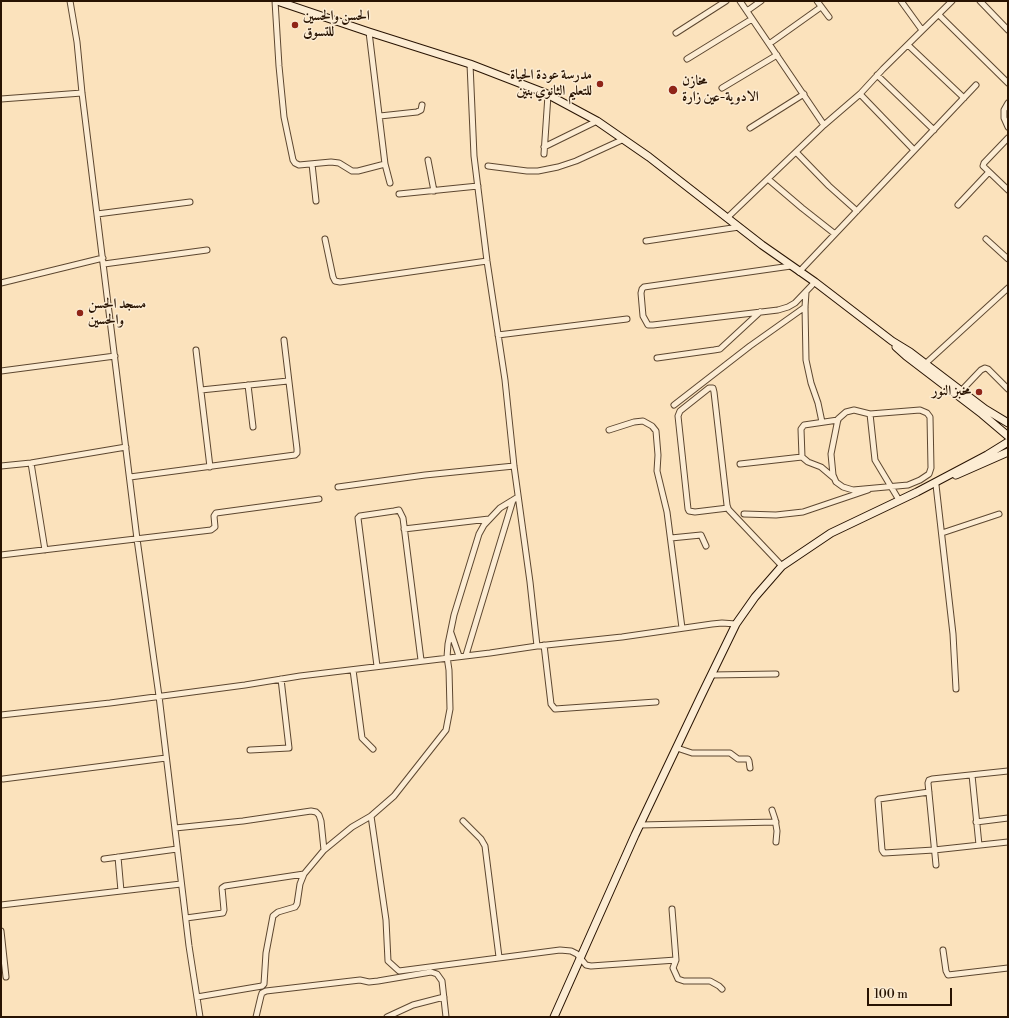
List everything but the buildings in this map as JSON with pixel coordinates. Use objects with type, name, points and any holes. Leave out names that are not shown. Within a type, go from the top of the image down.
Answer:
[{"type":"main road","points":[[277,1],[470,64],[548,95],[597,122],[624,139],[739,227],[799,272],[815,282],[892,341],[904,348],[985,410],[1008,423]]},
{"type":"main road","points":[[892,341],[906,356],[982,414],[1008,436]]},
{"type":"main road","points":[[999,418],[1008,418]]},
{"type":"main road","points":[[917,492],[987,455],[1008,442]]},
{"type":"main road","points":[[554,1017],[640,825],[711,675],[736,624],[755,597],[782,566],[831,533],[899,500],[1008,452]]},
{"type":"street","points":[[70,1],[77,42],[137,539],[159,696],[181,884],[200,1017]]},
{"type":"street","points":[[277,1],[279,66],[283,102],[293,160],[295,163],[299,165],[331,162],[339,163],[352,171],[358,171],[386,164]]},
{"type":"street","points":[[676,33],[726,1]]},
{"type":"street","points":[[740,1],[824,125]]},
{"type":"street","points":[[747,10],[761,1]]},
{"type":"street","points":[[818,1],[829,17]]},
{"type":"street","points":[[901,1],[922,30]]},
{"type":"street","points":[[728,218],[824,125],[860,94],[877,75],[952,1]]},
{"type":"street","points":[[980,1],[1008,30]]},
{"type":"street","points":[[769,44],[822,7]]},
{"type":"street","points":[[938,14],[1008,83]]},
{"type":"street","points":[[688,59],[752,19]]},
{"type":"street","points":[[369,32],[386,164],[390,183]]},
{"type":"street","points":[[908,45],[964,98]]},
{"type":"street","points":[[722,88],[777,55]]},
{"type":"street","points":[[470,64],[474,156],[487,261],[505,380],[514,466],[537,646]]},
{"type":"street","points":[[877,75],[934,130]]},
{"type":"street","points":[[799,272],[976,85]]},
{"type":"street","points":[[1,99],[82,93]]},
{"type":"street","points":[[750,128],[804,94]]},
{"type":"street","points":[[860,94],[914,150]]},
{"type":"street","points":[[544,154],[548,95]]},
{"type":"street","points":[[1008,103],[1004,110],[1004,118],[1008,127]]},
{"type":"street","points":[[380,116],[417,112],[421,110],[422,105]]},
{"type":"street","points":[[544,147],[597,122]]},
{"type":"street","points":[[1008,138],[984,163],[983,166],[1008,190]]},
{"type":"street","points":[[488,166],[538,171],[558,167],[576,161],[624,139]]},
{"type":"street","points":[[796,152],[856,211]]},
{"type":"street","points":[[428,160],[434,191]]},
{"type":"street","points":[[312,164],[316,201]]},
{"type":"street","points":[[958,205],[989,172]]},
{"type":"street","points":[[768,179],[835,234]]},
{"type":"street","points":[[399,194],[478,186]]},
{"type":"street","points":[[97,214],[190,202]]},
{"type":"street","points":[[646,241],[739,227]]},
{"type":"street","points":[[325,239],[333,277],[335,281],[340,282],[487,261]]},
{"type":"street","points":[[986,239],[1008,259]]},
{"type":"street","points":[[1,283],[103,261],[207,250]]},
{"type":"street","points":[[791,266],[644,287],[640,293],[643,316],[648,325],[778,310],[788,307],[806,292],[815,282]]},
{"type":"street","points":[[925,364],[1008,288]]},
{"type":"street","points":[[806,292],[806,360],[809,378],[818,403],[822,422]]},
{"type":"street","points":[[674,405],[750,346],[805,307]]},
{"type":"street","points":[[657,358],[720,349],[760,312]]},
{"type":"street","points":[[498,335],[627,319]]},
{"type":"street","points":[[130,477],[293,456],[297,453],[284,340]]},
{"type":"street","points":[[196,350],[210,467]]},
{"type":"street","points":[[1,371],[115,356]]},
{"type":"street","points":[[961,392],[981,370],[985,368],[988,369],[1008,389]]},
{"type":"street","points":[[201,390],[288,381]]},
{"type":"street","points":[[248,385],[253,427]]},
{"type":"street","points":[[728,508],[696,512],[689,511],[688,509],[678,416],[680,411],[709,388],[713,388],[714,392],[728,508],[782,566]]},
{"type":"street","points":[[740,464],[802,457],[808,462],[821,467],[836,482],[843,487],[853,490],[908,485],[929,474],[931,468],[930,417],[927,413],[920,410],[870,414],[854,410],[846,412],[838,420],[831,454],[833,475],[835,480]]},
{"type":"street","points":[[870,414],[875,460],[899,500]]},
{"type":"street","points":[[802,457],[802,426],[810,423],[838,420]]},
{"type":"street","points":[[609,430],[634,422],[643,421],[652,426],[656,431],[658,455],[657,471],[667,512],[682,628]]},
{"type":"street","points":[[1,466],[31,463],[126,448]]},
{"type":"street","points":[[31,463],[46,550]]},
{"type":"street","points":[[338,487],[425,475],[514,466]]},
{"type":"street","points":[[936,485],[953,634],[956,689]]},
{"type":"street","points":[[744,514],[776,515],[803,512],[875,488]]},
{"type":"street","points":[[197,997],[262,986],[264,984],[266,953],[274,916],[278,912],[295,907],[297,904],[300,884],[304,874],[324,850],[352,827],[371,816],[394,796],[446,730],[450,709],[449,670],[447,658],[450,632],[479,534],[489,518],[500,508],[518,497]]},
{"type":"street","points":[[1,555],[211,530],[215,527],[214,516],[216,513],[319,499]]},
{"type":"street","points":[[466,655],[513,500]]},
{"type":"street","points":[[377,666],[358,518],[360,516],[399,510],[401,512],[404,529],[421,660]]},
{"type":"street","points":[[942,533],[999,514]]},
{"type":"street","points":[[404,529],[489,518]]},
{"type":"street","points":[[671,538],[701,535],[706,546]]},
{"type":"street","points":[[1,715],[159,696],[421,660],[722,623],[736,624]]},
{"type":"street","points":[[450,632],[459,656]]},
{"type":"street","points":[[544,645],[551,704],[555,709],[656,702]]},
{"type":"street","points":[[353,670],[362,738],[373,749]]},
{"type":"street","points":[[711,675],[776,674]]},
{"type":"street","points":[[250,750],[289,748],[281,679]]},
{"type":"street","points":[[677,748],[692,753],[730,753],[738,759],[748,759],[750,768]]},
{"type":"street","points":[[2,779],[166,758]]},
{"type":"street","points":[[936,865],[928,783],[929,780],[1008,771]]},
{"type":"street","points":[[972,775],[979,845]]},
{"type":"street","points":[[929,792],[879,799],[877,804],[882,850],[884,853],[934,850],[1008,842]]},
{"type":"street","points":[[772,810],[776,822],[776,842]]},
{"type":"street","points":[[175,828],[316,812],[319,815],[324,850]]},
{"type":"street","points":[[371,816],[386,920],[390,963],[400,971],[560,950],[571,951],[577,954],[586,965],[591,966],[676,960]]},
{"type":"street","points":[[976,822],[1008,818]]},
{"type":"street","points":[[462,821],[481,839],[485,846],[498,957]]},
{"type":"street","points":[[640,825],[776,822]]},
{"type":"street","points":[[104,859],[177,849]]},
{"type":"street","points":[[118,857],[121,891]]},
{"type":"street","points":[[186,918],[223,912],[222,888],[225,886],[304,874]]},
{"type":"street","points":[[1,904],[181,884]]},
{"type":"street","points":[[672,909],[676,960],[673,968],[678,979],[684,981],[710,981],[722,989]]},
{"type":"street","points":[[1,930],[2,954],[6,977]]},
{"type":"street","points":[[942,950],[948,975],[1008,968]]},
{"type":"street","points":[[256,1017],[261,996],[266,991],[360,980],[378,982],[431,972],[437,974],[442,981],[446,1017]]},
{"type":"street","points":[[387,1017],[413,1005],[444,997]]},
{"type":"place","name":"الحسن والحسين للتسوق","points":[[295,25]]},
{"type":"place","name":"مدرسة عودة الحياة للتعليم الثانوي بنين","points":[[600,84]]},
{"type":"place","name":"مخازن الادوية-عين زارة","points":[[673,90]]},
{"type":"place","name":"مسجد الحسن والحسين","points":[[80,313]]},
{"type":"place","name":"مخبز النور","points":[[979,392]]}]
